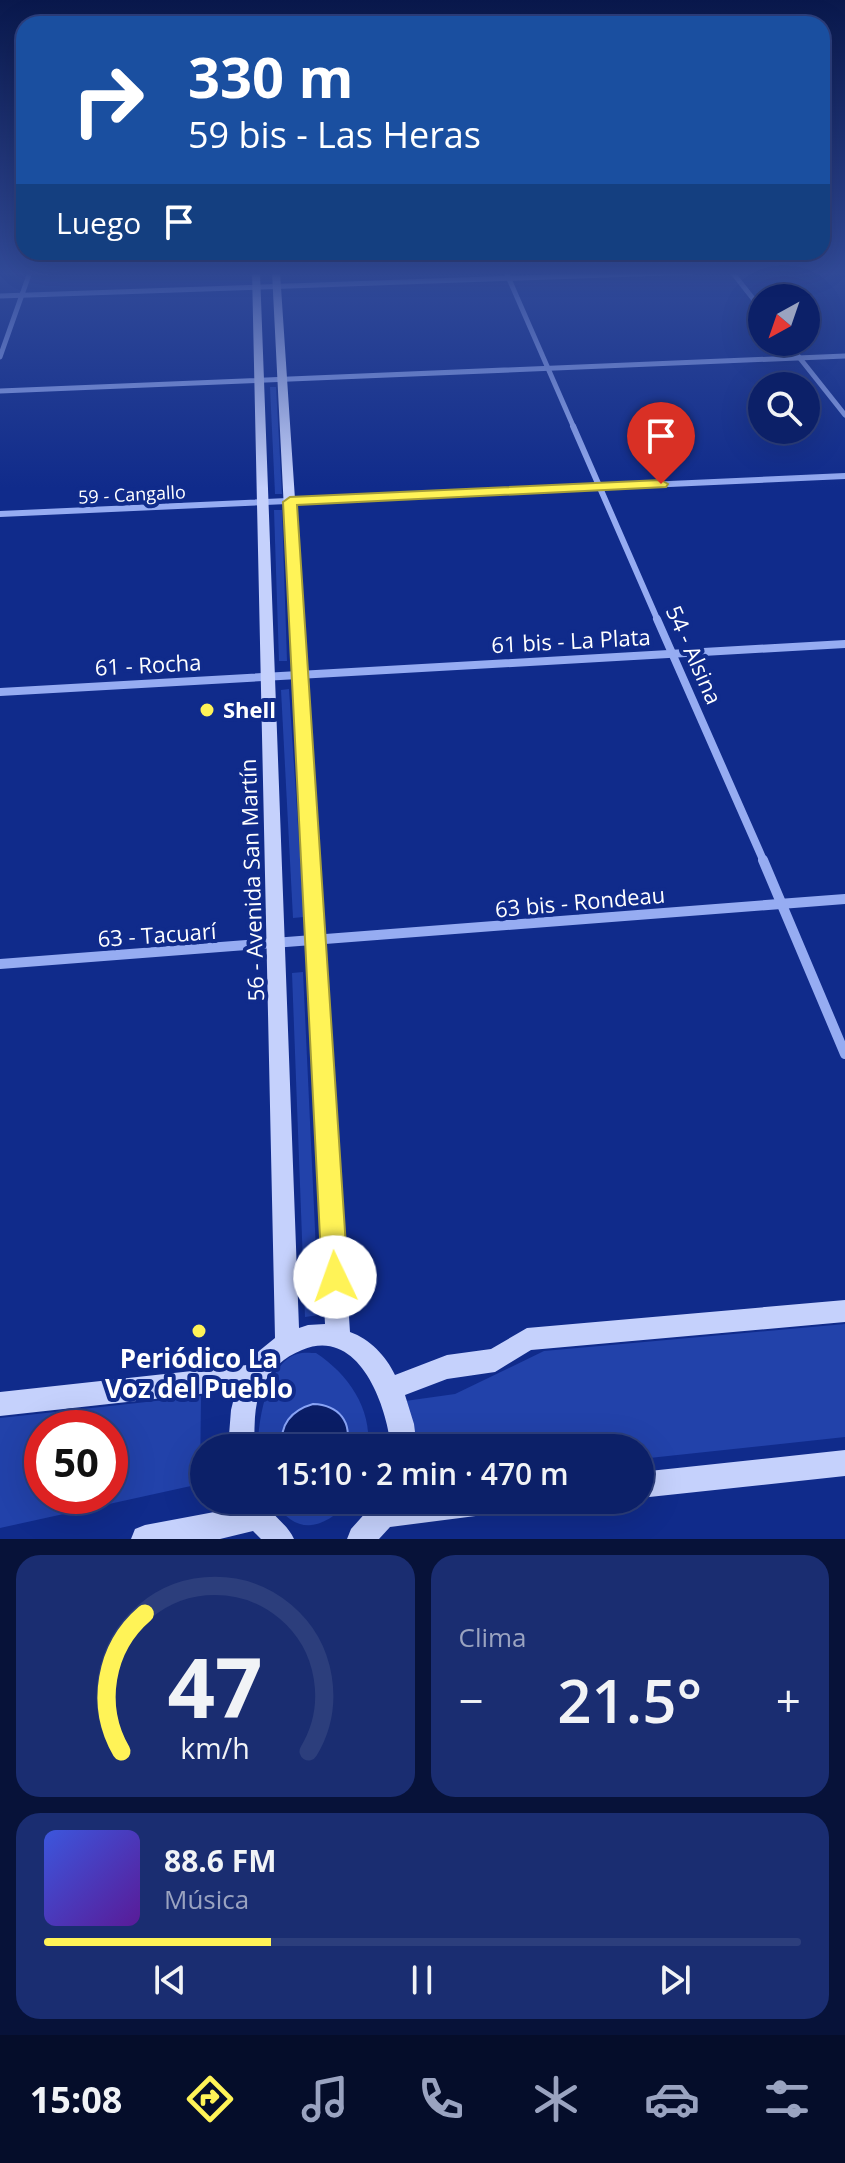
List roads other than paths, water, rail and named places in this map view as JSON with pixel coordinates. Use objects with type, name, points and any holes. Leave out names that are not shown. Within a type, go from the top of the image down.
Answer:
[{"type":"main road","name":"56 - Avenida San Martín","points":[[259,344],[287,1338],[291,1340]]},
{"type":"main road","points":[[282,344],[338,1337]]},
{"type":"main road","points":[[391,1389],[447,1367],[495,1360],[527,1339],[845,1311]]},
{"type":"main road","points":[[241,1434],[242,1414],[255,1376],[271,1352],[300,1335],[322,1333],[338,1337],[370,1359],[391,1389],[404,1425],[404,1434]]},
{"type":"main road","points":[[0,1404],[255,1376]]},
{"type":"main road","points":[[654,1483],[845,1463]]},
{"type":"main road","points":[[145,1539],[182,1534],[240,1514]]},
{"type":"main road","points":[[258,1514],[280,1539]]},
{"type":"main road","points":[[361,1539],[383,1514]]},
{"type":"street","name":"54 - Alsina","points":[[537,344],[845,1054]]},
{"type":"street","points":[[0,391],[845,356]]},
{"type":"street","points":[[799,358],[845,415]]},
{"type":"street","name":"59 - Cangallo","points":[[0,514],[845,476]]},
{"type":"street","name":"61 bis - La Plata","points":[[299,674],[845,644]]},
{"type":"street","name":"61 - Rocha","points":[[0,692],[299,674]]},
{"type":"street","name":"63 bis - Rondeau","points":[[317,942],[845,899]]},
{"type":"street","name":"63 - Tacuarí","points":[[0,964],[317,942]]},
{"type":"place","name":"Shell","points":[[207,710]]},
{"type":"place","name":"Periódico La Voz del Pueblo","points":[[199,1331]]}]
